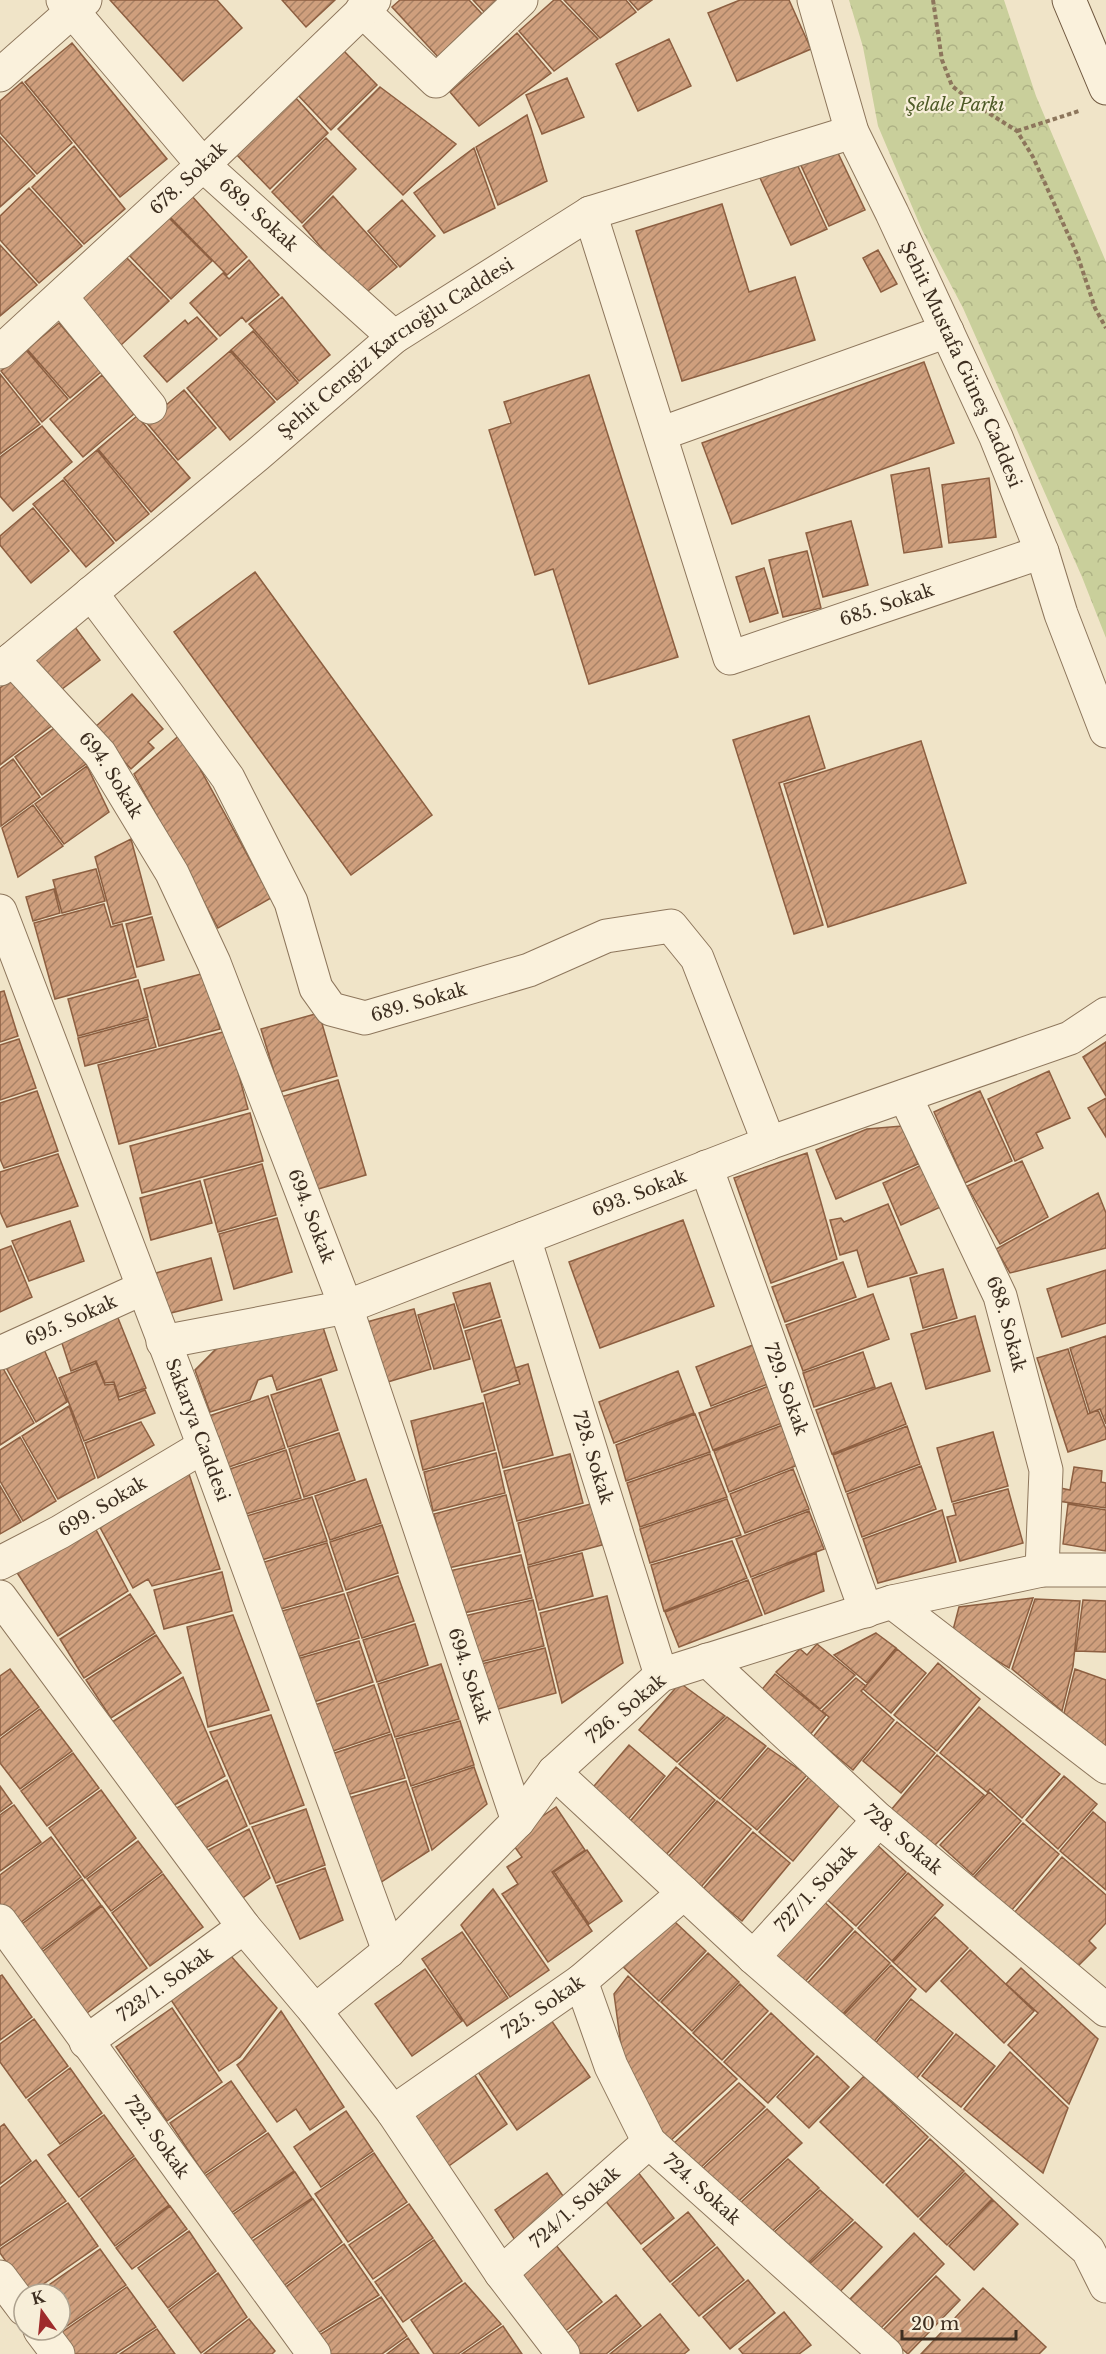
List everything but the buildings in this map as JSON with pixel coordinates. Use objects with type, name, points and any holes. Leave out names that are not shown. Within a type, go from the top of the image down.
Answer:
[{"type":"street","points":[[368,5],[436,81],[521,0]]},
{"type":"street","name":"Şehit Mustafa Güneş Caddesi","points":[[814,0],[852,132],[996,437],[1042,552],[1061,614],[1106,731]]},
{"type":"street","points":[[1069,0],[1095,99]]},
{"type":"street","points":[[0,75],[73,4]]},
{"type":"street","name":"689. Sokak","points":[[73,4],[203,165],[394,337]]},
{"type":"street","name":"678. Sokak","points":[[0,352],[203,165],[368,5]]},
{"type":"street","name":"Şehit Cengiz Karcıoğlu Caddesi","points":[[6,664],[394,337],[590,213],[852,132]]},
{"type":"street","points":[[590,213],[660,434],[947,331]]},
{"type":"street","points":[[61,297],[150,407]]},
{"type":"street","name":"685. Sokak","points":[[660,434],[730,658],[1042,552]]},
{"type":"street","name":"689. Sokak","points":[[91,594],[168,694],[228,778],[291,902],[316,988],[331,1009],[365,1018],[529,970],[606,936],[671,926],[698,958],[768,1143]]},
{"type":"street","name":"694. Sokak","points":[[6,664],[100,754],[172,873],[214,963],[346,1307],[518,1821]]},
{"type":"street","name":"Sakarya Caddesi","points":[[0,911],[204,1446],[389,1951]]},
{"type":"street","name":"693. Sokak","points":[[163,1342],[346,1307],[768,1143],[1070,1038],[1106,1014]]},
{"type":"street","name":"688. Sokak","points":[[905,1096],[999,1296],[1046,1470],[1042,1570]]},
{"type":"street","name":"729. Sokak","points":[[706,1167],[879,1607]]},
{"type":"street","name":"728. Sokak","points":[[524,1238],[661,1675]]},
{"type":"street","name":"695. Sokak","points":[[0,1353],[143,1288]]},
{"type":"street","name":"699. Sokak","points":[[0,1563],[60,1532],[204,1446]]},
{"type":"street","name":"726. Sokak","points":[[315,2011],[389,1951],[518,1821],[554,1772],[661,1675],[879,1607],[1042,1570],[1106,1570]]},
{"type":"street","points":[[0,1597],[244,1927],[315,2011],[393,2112],[501,2273],[563,2354]]},
{"type":"street","points":[[879,1607],[1106,1767]]},
{"type":"street","name":"728. Sokak","points":[[707,1660],[879,1820],[1106,2010]]},
{"type":"street","points":[[554,1772],[753,1957],[1088,2250],[1106,2286]]},
{"type":"street","name":"727/1. Sokak","points":[[753,1957],[879,1820]]},
{"type":"street","name":"725. Sokak","points":[[393,2112],[581,1981],[684,1893]]},
{"type":"street","name":"722. Sokak","points":[[0,1921],[314,2354]]},
{"type":"street","name":"723/1. Sokak","points":[[86,2042],[244,1927]]},
{"type":"street","name":"724. Sokak","points":[[581,1981],[611,2066],[649,2142],[886,2354]]},
{"type":"street","name":"724/1. Sokak","points":[[501,2273],[649,2142]]},
{"type":"street","points":[[0,2277],[12,2293]]},
{"type":"path","points":[[933,0],[942,60],[952,86],[979,107],[1017,131],[1033,157],[1077,254],[1095,308],[1106,328]]},
{"type":"path","points":[[1017,131],[1095,99]]},
{"type":"green space","name":"Şelale Parkı","points":[[849,0],[1004,0],[1036,96],[1106,262],[1106,638],[1082,577],[963,308],[922,230],[878,126],[863,47]]}]
